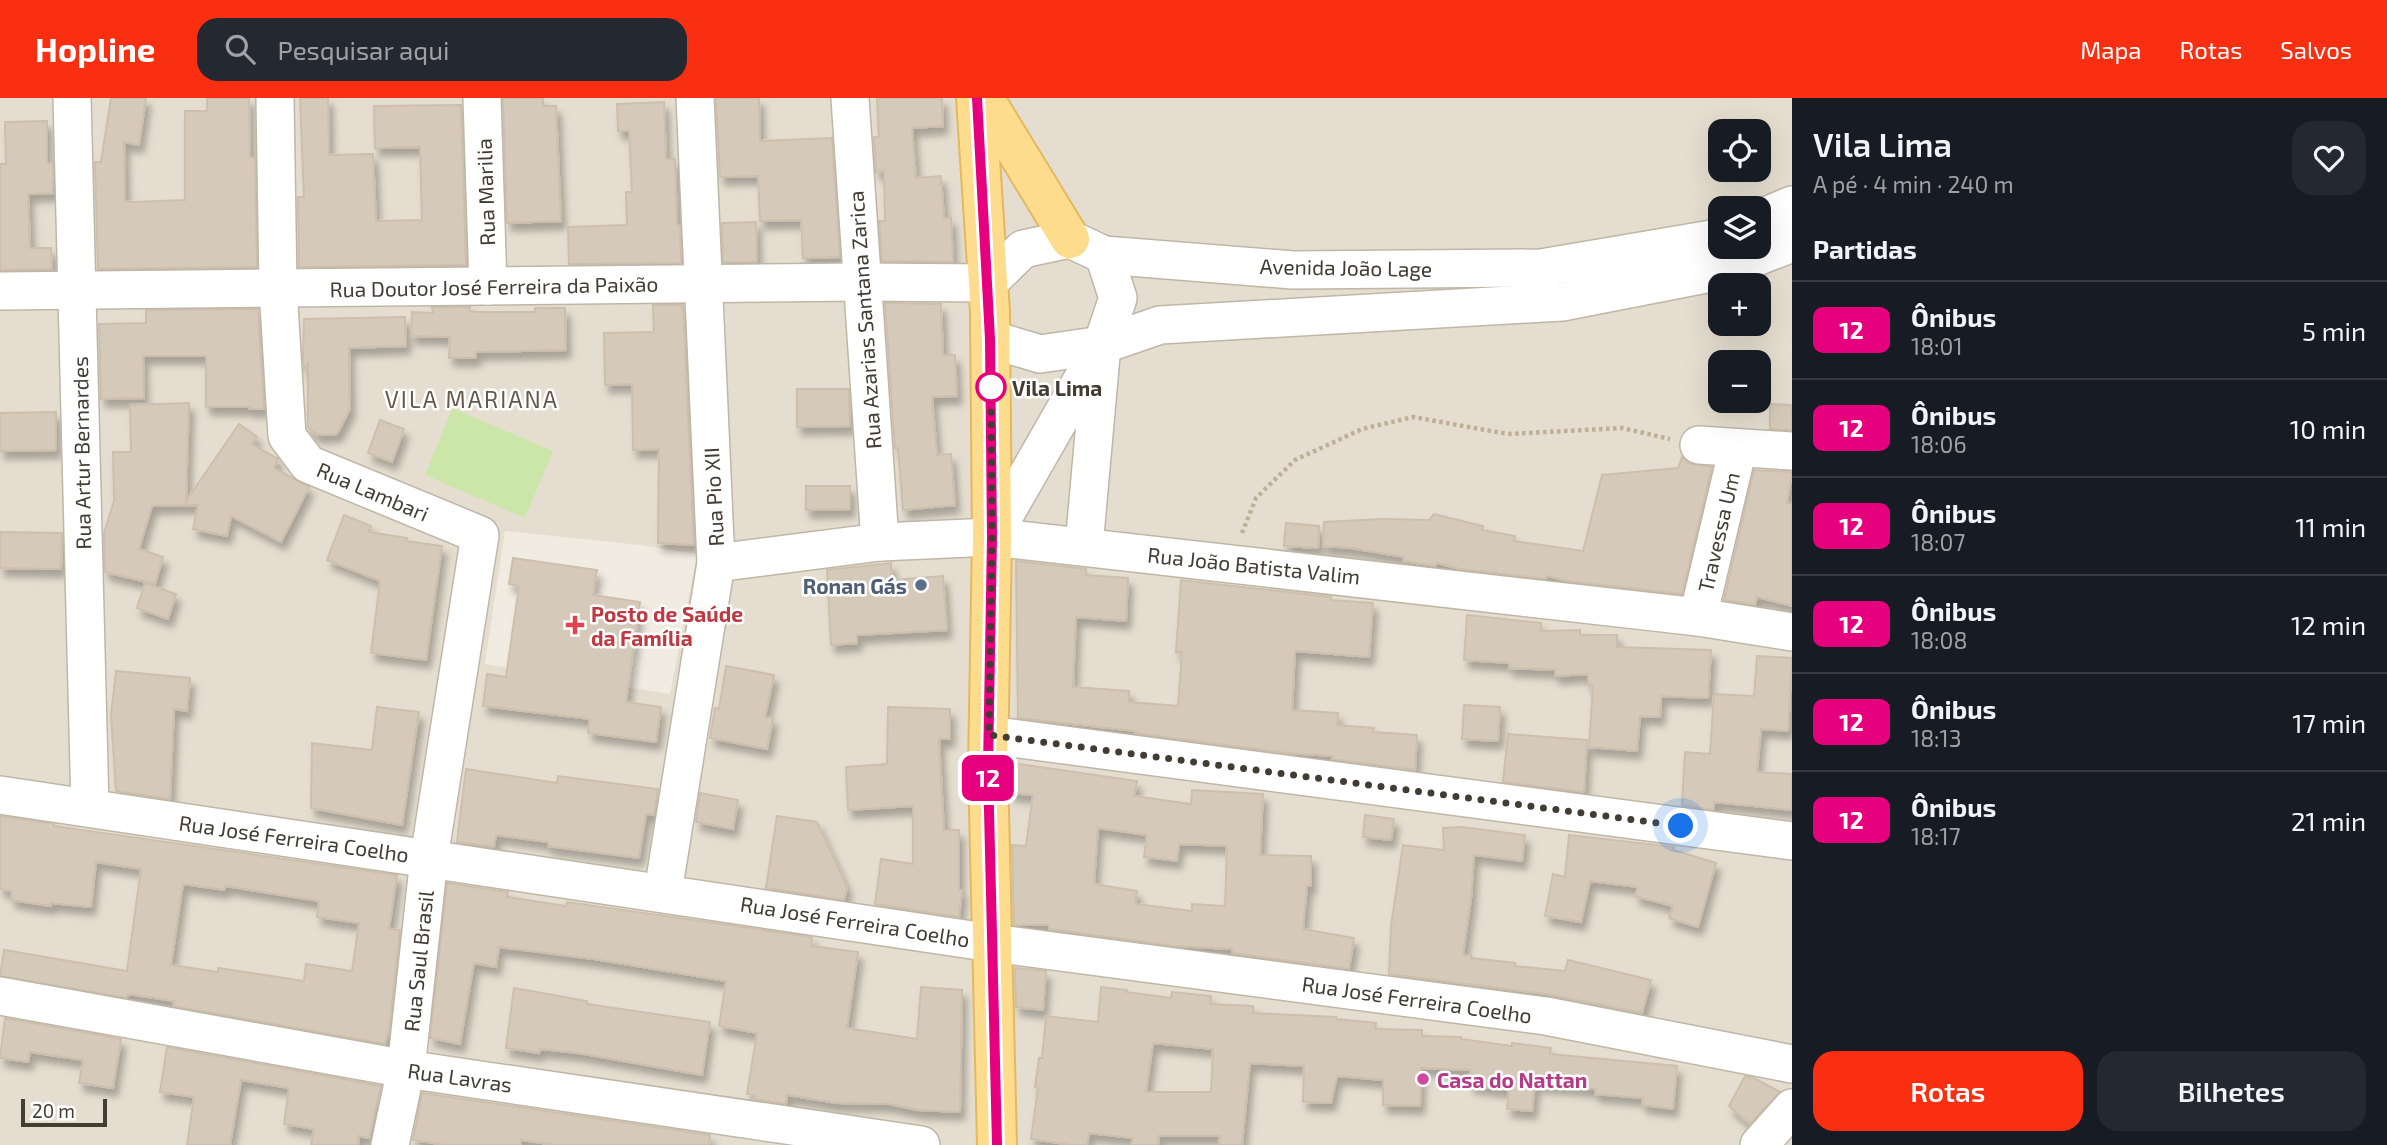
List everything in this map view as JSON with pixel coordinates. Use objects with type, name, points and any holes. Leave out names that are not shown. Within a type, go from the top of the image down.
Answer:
[{"type":"main road","points":[[976,98],[990,339],[992,537],[989,735],[997,1145]]},
{"type":"main road","points":[[984,98],[1070,239]]},
{"type":"street","name":"Rua Artur Bernardes","points":[[72,98],[90,808]]},
{"type":"street","name":"Rua Lambari","points":[[275,98],[278,288],[287,436],[308,464],[480,535],[429,858]]},
{"type":"street","name":"Rua Marilia","points":[[482,98],[488,286]]},
{"type":"street","name":"Rua Pio XII","points":[[663,892],[716,563],[695,98]]},
{"type":"street","name":"Rua Azarias Santana Zarica","points":[[850,98],[880,542]]},
{"type":"street","points":[[1771,214],[1792,205]]},
{"type":"street","points":[[988,283],[1023,249],[1070,239]]},
{"type":"street","name":"Avenida João Lage","points":[[1070,239],[1104,255],[1293,270],[1541,268],[1708,240]]},
{"type":"street","name":"Avenida João Lage","points":[[990,339],[1040,354],[1102,345],[1160,325],[1562,302],[1721,271],[1792,243]]},
{"type":"street","points":[[992,537],[1102,345],[1118,298],[1104,255]]},
{"type":"street","name":"Rua Doutor José Ferreira da Paixão","points":[[0,291],[988,283]]},
{"type":"street","points":[[1084,546],[1102,345]]},
{"type":"street","points":[[1699,445],[1792,451]]},
{"type":"street","name":"Travessa Um","points":[[1698,617],[1738,448]]},
{"type":"street","name":"Rua João Batista Valim","points":[[716,563],[880,542],[992,537],[1698,617],[1792,632]]},
{"type":"street","points":[[989,735],[1792,841]]},
{"type":"street","name":"Rua José Ferreira Coelho","points":[[0,795],[992,943],[1546,1016],[1792,1064]]},
{"type":"street","name":"Rua Saul Brasil","points":[[390,1145],[406,1069],[429,858]]},
{"type":"street","name":"Rua Lavras","points":[[0,996],[406,1069],[921,1145]]},
{"type":"street","points":[[1759,1145],[1792,1108]]},
{"type":"path","points":[[1228,562],[1256,498],[1295,460],[1362,429],[1413,417],[1508,434],[1622,428],[1699,445]]},
{"type":"shaded area","points":[[0,98],[1792,98],[1792,1145],[0,1145]],"holes":[[[505,531],[640,545],[697,554],[670,694],[485,664]]]},
{"type":"green space","points":[[452,408],[553,451],[525,518],[425,475]]},
{"type":"building","points":[[111,98],[146,98],[139,145],[124,142],[125,201],[132,202],[185,200],[185,111],[207,111],[207,98],[249,98],[250,157],[255,157],[257,267],[98,269],[95,162],[101,162]]},
{"type":"building","points":[[300,98],[328,98],[329,155],[373,154],[376,221],[422,220],[420,147],[375,148],[374,106],[461,105],[466,265],[299,267],[298,197],[304,197]]},
{"type":"building","points":[[503,98],[543,98],[543,106],[556,106],[561,221],[507,223]]},
{"type":"building","points":[[716,98],[759,98],[760,141],[832,138],[840,257],[803,258],[801,220],[760,221],[758,176],[720,177]]},
{"type":"building","points":[[877,98],[942,98],[943,126],[912,128],[916,178],[941,176],[944,218],[951,218],[953,262],[882,261],[879,221],[885,221],[884,171],[876,172],[874,137],[879,137]]},
{"type":"building","points":[[664,102],[666,159],[675,159],[681,263],[569,264],[568,227],[627,225],[626,192],[632,192],[629,131],[618,131],[617,104]]},
{"type":"building","points":[[47,121],[47,163],[53,163],[53,193],[28,194],[30,248],[51,248],[52,269],[0,270],[0,164],[6,164],[5,122]]},
{"type":"building","points":[[756,222],[757,262],[723,262],[722,223]]},
{"type":"building","points":[[885,303],[941,304],[943,355],[955,355],[957,396],[932,397],[937,455],[951,454],[955,505],[903,510],[898,448],[895,448]]},
{"type":"building","points":[[653,305],[683,305],[694,545],[658,543],[659,449],[633,450],[632,384],[605,385],[604,333],[654,332]]},
{"type":"building","points":[[432,307],[470,307],[470,311],[477,312],[535,312],[535,308],[565,308],[566,350],[476,352],[476,358],[449,358],[450,337],[411,336],[412,312],[433,313]]},
{"type":"building","points":[[258,309],[264,409],[206,407],[206,356],[143,356],[144,398],[101,399],[99,324],[146,323],[146,310]]},
{"type":"building","points":[[405,317],[406,346],[349,348],[350,409],[337,434],[317,435],[308,427],[308,364],[304,370],[303,359],[304,319]]},
{"type":"building","points":[[797,389],[849,389],[850,426],[797,427]]},
{"type":"building","points":[[189,403],[186,501],[239,424],[257,437],[252,444],[278,459],[274,468],[309,487],[281,542],[231,516],[227,536],[193,529],[198,505],[152,506],[139,549],[163,557],[155,584],[105,572],[104,533],[114,501],[113,452],[131,452],[130,405]]},
{"type":"building","points":[[1771,404],[1792,405],[1792,430],[1770,429]]},
{"type":"building","points":[[56,412],[56,450],[0,451],[0,413]]},
{"type":"building","points":[[380,420],[404,429],[392,462],[368,453]]},
{"type":"building","points":[[1682,457],[1688,463],[1712,467],[1682,594],[1567,581],[1547,576],[1546,579],[1460,569],[1437,563],[1435,566],[1403,561],[1404,557],[1323,546],[1324,522],[1429,520],[1434,514],[1483,526],[1482,530],[1515,536],[1514,541],[1583,551],[1602,475],[1678,468]]},
{"type":"building","points":[[1754,470],[1792,472],[1787,503],[1792,503],[1792,606],[1757,597],[1755,605],[1724,600]]},
{"type":"building","points":[[806,486],[850,486],[850,509],[806,510]]},
{"type":"building","points":[[344,515],[371,526],[369,532],[442,546],[426,660],[371,653],[380,581],[327,560]]},
{"type":"building","points":[[1286,523],[1319,526],[1318,548],[1284,546]]},
{"type":"building","points":[[0,532],[62,533],[61,569],[0,568]]},
{"type":"building","points":[[513,558],[597,570],[593,595],[640,602],[626,702],[661,707],[656,742],[588,733],[590,719],[483,706],[487,674],[506,677],[519,586],[509,584]]},
{"type":"building","points":[[1016,561],[1086,569],[1086,575],[1128,578],[1126,621],[1076,617],[1073,687],[1129,691],[1129,702],[1178,706],[1182,652],[1176,652],[1181,580],[1373,603],[1369,657],[1295,651],[1292,710],[1338,713],[1337,725],[1374,728],[1373,732],[1417,735],[1415,770],[1332,759],[1333,756],[1286,753],[1135,733],[1136,731],[1018,718]]},
{"type":"building","points":[[891,563],[892,580],[943,576],[947,630],[857,635],[857,643],[831,645],[827,570]]},
{"type":"building","points":[[145,583],[176,594],[168,619],[137,608]]},
{"type":"building","points":[[1467,615],[1541,623],[1541,631],[1580,630],[1580,635],[1617,635],[1617,647],[1711,650],[1708,698],[1661,696],[1660,717],[1640,716],[1637,751],[1589,747],[1593,685],[1588,685],[1588,674],[1555,676],[1555,670],[1509,668],[1510,663],[1464,660]]},
{"type":"building","points":[[1757,656],[1792,658],[1788,731],[1761,729],[1757,772],[1792,774],[1792,810],[1714,802],[1714,810],[1682,805],[1685,752],[1710,754],[1714,694],[1754,696]]},
{"type":"building","points":[[726,666],[774,675],[765,717],[773,718],[767,749],[710,738],[715,708],[719,709]]},
{"type":"building","points":[[116,671],[190,678],[187,711],[174,709],[170,799],[116,791],[111,715]]},
{"type":"building","points":[[1464,705],[1500,707],[1498,741],[1462,739]]},
{"type":"building","points":[[377,707],[419,712],[402,825],[311,808],[312,743],[372,750]]},
{"type":"building","points":[[888,707],[950,709],[950,739],[939,739],[944,830],[959,830],[959,890],[962,890],[959,917],[875,904],[881,859],[913,864],[913,806],[848,810],[846,767],[887,764]]},
{"type":"building","points":[[1508,734],[1587,740],[1584,792],[1503,782]]},
{"type":"building","points":[[1012,763],[1137,781],[1134,796],[1191,804],[1192,790],[1263,794],[1260,855],[1311,856],[1311,886],[1307,886],[1303,929],[1354,938],[1349,969],[1232,953],[1232,949],[1174,946],[1049,929],[1049,925],[1014,925],[1012,845],[1026,846],[1033,795],[1010,793]],"holes":[[[1098,828],[1147,835],[1144,857],[1177,861],[1179,844],[1227,846],[1225,906],[1192,904],[1192,911],[1135,904],[1137,891],[1094,884]]]},
{"type":"building","points":[[466,769],[557,783],[558,776],[658,789],[654,815],[646,814],[639,858],[548,846],[548,842],[496,835],[494,847],[457,842]]},
{"type":"building","points":[[700,793],[738,800],[733,829],[696,822]]},
{"type":"building","points":[[1365,815],[1394,819],[1391,840],[1363,837]]},
{"type":"building","points":[[0,816],[397,875],[389,929],[400,930],[389,1031],[385,1044],[173,1006],[174,1001],[128,994],[127,998],[0,976],[4,950],[127,971],[141,869],[96,862],[91,907],[51,903],[51,906],[11,900],[12,891],[0,889]],"holes":[[[183,884],[224,890],[225,886],[319,901],[317,917],[359,923],[352,971],[306,964],[304,981],[218,968],[218,972],[171,965]]]},
{"type":"building","points":[[777,816],[817,822],[847,887],[844,900],[766,888]]},
{"type":"building","points":[[1462,827],[1525,835],[1522,861],[1474,855],[1463,955],[1515,963],[1515,966],[1565,971],[1568,960],[1651,980],[1642,1013],[1546,994],[1389,974],[1391,926],[1403,845],[1444,850],[1443,828]]},
{"type":"building","points":[[1569,835],[1674,847],[1673,850],[1716,863],[1698,927],[1669,918],[1673,906],[1635,896],[1638,887],[1590,881],[1581,922],[1545,916],[1553,874],[1565,877]]},
{"type":"building","points":[[447,883],[508,892],[507,897],[566,906],[567,902],[812,937],[811,946],[858,952],[847,1028],[917,1039],[921,987],[962,990],[960,1112],[917,1110],[889,1104],[837,1103],[787,1095],[786,1104],[754,1099],[755,1095],[747,1094],[757,1033],[719,1026],[726,981],[594,959],[499,947],[496,967],[474,963],[460,1044],[430,1038]]},
{"type":"building","points":[[1015,968],[1046,971],[1043,1010],[1016,1007]]},
{"type":"building","points":[[1101,987],[1171,998],[1172,992],[1211,996],[1210,1004],[1253,1006],[1253,1013],[1336,1017],[1376,1023],[1375,1029],[1422,1030],[1422,1036],[1461,1037],[1512,1046],[1512,1043],[1551,1048],[1550,1054],[1677,1066],[1673,1109],[1642,1105],[1643,1098],[1595,1094],[1595,1089],[1535,1084],[1532,1111],[1507,1109],[1509,1090],[1470,1085],[1470,1070],[1421,1068],[1420,1106],[1383,1105],[1383,1080],[1337,1076],[1331,1103],[1303,1102],[1304,1066],[1250,1063],[1242,1145],[1219,1145],[1220,1136],[1159,1136],[1158,1145],[1131,1145],[1133,1138],[1089,1133],[1087,1145],[1031,1139],[1038,1088],[1035,1087],[1039,1058],[1042,1058],[1046,1016],[1098,1022]],"holes":[[[1153,1043],[1213,1049],[1211,1092],[1146,1092]]]},
{"type":"building","points":[[514,988],[587,1001],[587,1004],[710,1022],[702,1075],[578,1053],[540,1049],[539,1053],[506,1048]]},
{"type":"building","points":[[5,1018],[121,1039],[113,1088],[79,1083],[83,1060],[30,1052],[28,1062],[0,1058]]},
{"type":"building","points":[[167,1047],[381,1086],[369,1138],[359,1136],[358,1145],[311,1145],[314,1129],[284,1124],[289,1088],[241,1080],[230,1145],[187,1145],[194,1097],[160,1092]]},
{"type":"building","points":[[1745,1076],[1780,1092],[1750,1124],[1729,1106]]},
{"type":"building","points":[[422,1093],[710,1135],[709,1145],[555,1145],[521,1140],[520,1145],[446,1145],[413,1140]]},
{"type":"bus line","name":"12","points":[[977,98],[990,339],[992,537],[988,768],[997,1145]]},
{"type":"place","name":"Vila Lima","points":[[991,387]]},
{"type":"place","name":"Ronan Gás","points":[[921,585]]},
{"type":"place","name":"Posto de Saúde da Família","points":[[575,625]]},
{"type":"place","name":"Casa do Nattan","points":[[1423,1079]]},
{"type":"district","name":"VILA MARIANA","points":[[472,399]]},
{"type":"route","points":[[991,387],[989,735],[1681,826]]}]
